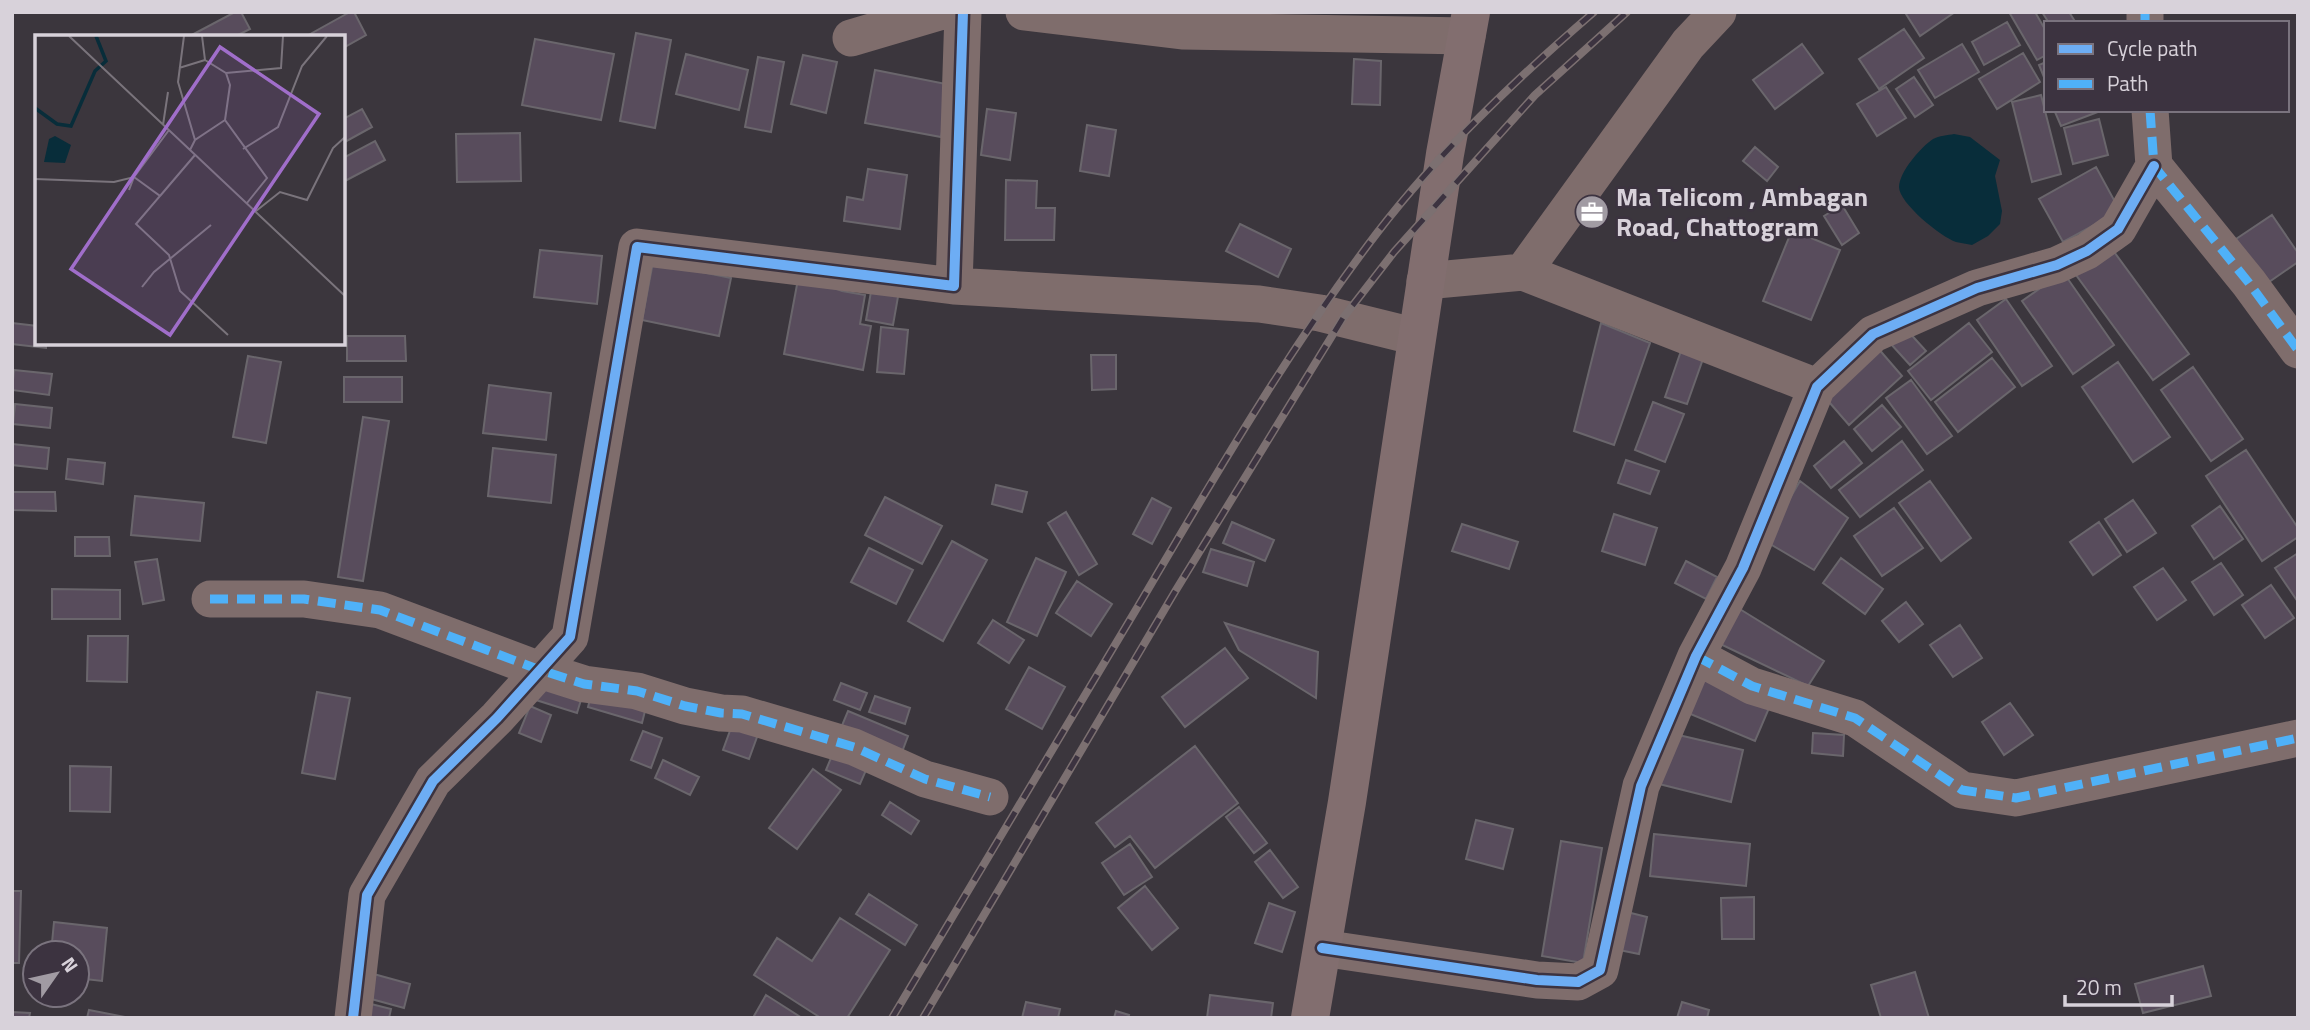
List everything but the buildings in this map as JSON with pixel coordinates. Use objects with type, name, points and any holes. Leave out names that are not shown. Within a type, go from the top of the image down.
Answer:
[{"type":"main road","points":[[1310,1018],[1347,803],[1445,154],[1469,24]]},
{"type":"street","points":[[851,38],[939,12]]},
{"type":"street","points":[[954,286],[963,12]]},
{"type":"street","points":[[1024,12],[1182,31],[1469,24]]},
{"type":"street","points":[[1523,272],[1688,44],[1718,12]]},
{"type":"street","points":[[1322,948],[1537,980],[1578,982],[1600,970],[1642,786],[1696,656],[1743,568],[1817,387],[1873,334],[1977,288],[2057,265],[2087,251],[2118,229],[2154,166],[2150,112]]},
{"type":"street","points":[[2154,166],[2249,283],[2298,350]]},
{"type":"street","points":[[353,1018],[368,895],[433,781],[497,718],[570,637],[637,247],[954,286],[1259,304],[1320,313],[1416,337]]},
{"type":"street","points":[[1425,281],[1523,272],[1817,387]]},
{"type":"street","points":[[210,599],[304,599],[380,610],[584,684],[637,691],[685,706],[742,715],[854,747],[925,779],[990,797]]},
{"type":"street","points":[[1696,656],[1752,686],[1854,718],[1962,790],[2016,798],[2298,738]]},
{"type":"water","points":[[1954,134],[1970,137],[2000,160],[1995,176],[2002,211],[2000,224],[1988,236],[1972,245],[1949,239],[1931,227],[1906,202],[1899,187],[1907,167],[1923,148],[1933,139]]},
{"type":"railway","points":[[892,1018],[1222,465],[1281,370],[1344,278],[1401,203],[1453,145],[1536,63],[1594,12]]},
{"type":"railway","points":[[923,1018],[1176,590],[1343,318],[1394,252],[1535,95],[1627,12]]},
{"type":"marked path","points":[[2145,12],[2145,21]]},
{"type":"marked path","points":[[2150,112],[2154,166],[2249,283],[2298,350]]},
{"type":"marked path","points":[[210,599],[304,599],[380,610],[584,684],[637,691],[685,706],[742,714],[854,747],[925,779],[990,797]]},
{"type":"marked path","points":[[1696,656],[1752,686],[1855,718],[1962,790],[2016,798],[2298,738]]},
{"type":"cycle path","points":[[353,1018],[367,895],[433,781],[497,718],[570,637],[637,247],[954,286],[963,12]]},
{"type":"cycle path","points":[[1322,948],[1537,980],[1578,982],[1600,970],[1641,786],[1696,656],[1743,568],[1817,387],[1873,334],[1977,288],[2057,265],[2087,251],[2118,229],[2154,166]]},
{"type":"place","name":"Ma Telicom , Ambagan Road, Chattogram","points":[[1592,212]]}]
